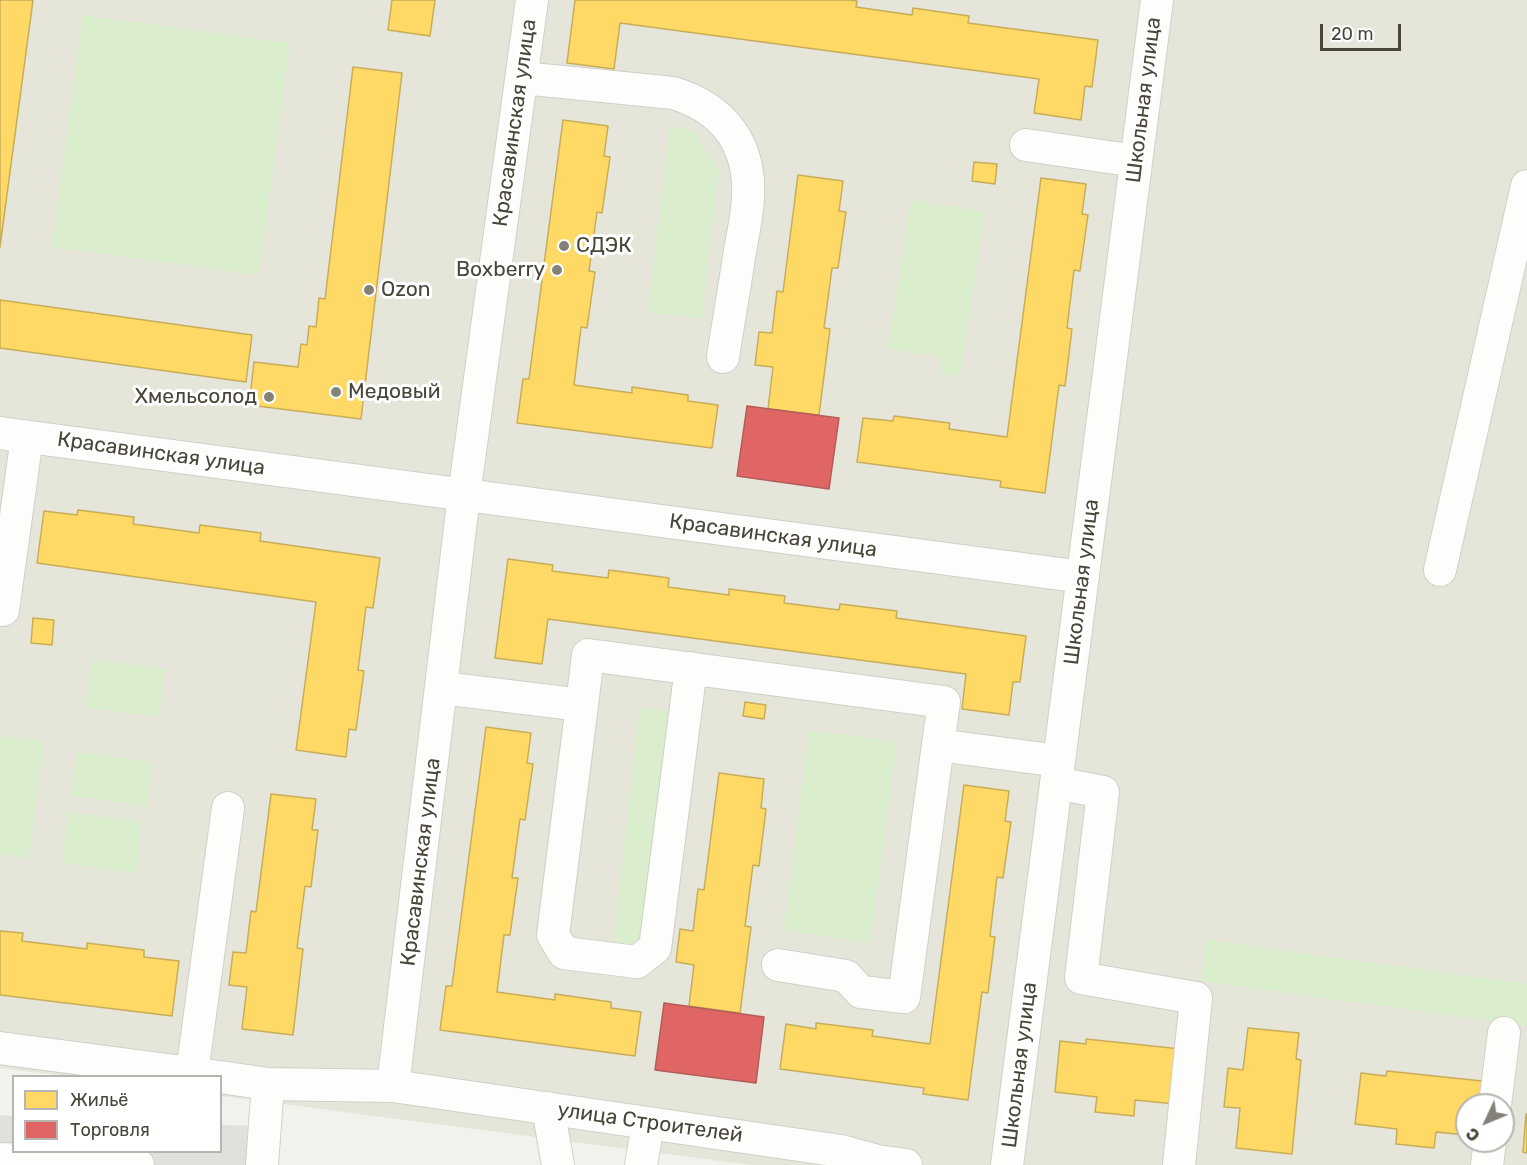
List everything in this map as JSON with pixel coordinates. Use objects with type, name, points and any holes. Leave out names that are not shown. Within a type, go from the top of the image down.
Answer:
[{"type":"street","name":"Красавинская улица","points":[[393,1086],[464,495],[532,0]]},
{"type":"street","name":"Школьная улица","points":[[1007,1165],[1157,0]]},
{"type":"street","points":[[522,78],[673,93],[693,98],[721,118],[738,142],[747,165],[748,199],[723,357]]},
{"type":"street","points":[[1026,145],[1136,161]]},
{"type":"street","points":[[1440,570],[1527,186]]},
{"type":"street","name":"Красавинская улица","points":[[13,435],[1083,577]]},
{"type":"street","points":[[3,610],[13,435]]},
{"type":"street","points":[[691,668],[655,948],[637,962],[564,953],[553,934],[588,656],[691,668],[944,702],[904,997],[861,992],[846,976],[778,965]]},
{"type":"street","points":[[442,688],[582,705]]},
{"type":"street","points":[[938,745],[1057,772],[1102,792],[1082,978]]},
{"type":"street","points":[[209,1075],[228,808]]},
{"type":"street","points":[[1030,982],[1048,983],[1082,978],[1196,998],[1179,1165]]},
{"type":"street","points":[[1496,1093],[1504,1033]]},
{"type":"street","name":"улица Строителей","points":[[0,1048],[202,1075]]},
{"type":"street","name":"улица Строителей","points":[[222,1078],[268,1084],[393,1086],[648,1124],[839,1158],[906,1165]]},
{"type":"street","points":[[262,1165],[268,1084]]},
{"type":"street","points":[[548,1108],[558,1165]]},
{"type":"street","points":[[641,1165],[648,1124]]},
{"type":"street","points":[[0,1159],[138,1165]]},
{"type":"shaded area","points":[[0,0],[1527,0],[1527,1165],[751,1165],[222,1096],[222,1075],[59,1075],[0,1068]]},
{"type":"shaded area","points":[[0,1115],[12,1116],[12,1153],[222,1153],[222,1125],[264,1126],[262,1165],[0,1165]]},
{"type":"green space","points":[[83,15],[290,43],[259,275],[52,247]]},
{"type":"green space","points":[[670,127],[692,130],[719,171],[701,319],[648,312]]},
{"type":"green space","points":[[911,200],[985,212],[960,376],[940,373],[942,357],[888,349]]},
{"type":"green space","points":[[92,659],[165,669],[159,717],[85,707]]},
{"type":"green space","points":[[640,707],[668,711],[641,946],[613,943]]},
{"type":"green space","points":[[809,730],[897,742],[870,943],[784,931]]},
{"type":"green space","points":[[0,736],[44,742],[29,858],[0,854]]},
{"type":"green space","points":[[77,752],[153,762],[147,806],[71,796]]},
{"type":"green space","points":[[68,812],[142,822],[136,873],[62,863]]},
{"type":"green space","points":[[1206,940],[1527,984],[1527,1026],[1201,981]]},
{"type":"building: Жильё","points":[[0,0],[33,0],[0,247]]},
{"type":"building: Жильё","points":[[392,0],[435,0],[430,36],[388,30]]},
{"type":"building: Жильё","points":[[575,0],[848,0],[857,1],[856,7],[912,15],[913,8],[969,16],[968,23],[1098,40],[1092,87],[1085,86],[1081,120],[1034,113],[1039,79],[620,23],[614,69],[567,63]]},
{"type":"building: Жильё","points":[[353,67],[402,73],[361,419],[249,405],[254,362],[298,367],[301,344],[307,345],[309,326],[316,327],[319,298],[325,299]]},
{"type":"building: Жильё","points":[[563,120],[608,126],[604,156],[610,157],[602,213],[597,212],[589,271],[595,272],[587,328],[581,327],[574,385],[632,393],[632,387],[688,395],[688,401],[718,405],[712,448],[517,423],[523,379],[529,379]]},
{"type":"building: Жильё","points":[[974,162],[997,164],[995,184],[972,181]]},
{"type":"building: Жильё","points":[[798,175],[843,181],[839,211],[846,212],[838,268],[832,268],[824,328],[830,329],[819,415],[768,409],[773,367],[755,365],[759,332],[772,333],[777,291],[783,292]]},
{"type":"building: Жильё","points":[[1041,178],[1086,184],[1082,214],[1088,215],[1080,271],[1074,270],[1067,328],[1072,329],[1065,386],[1059,385],[1045,493],[1000,487],[1001,481],[857,462],[863,418],[893,421],[894,416],[950,423],[949,429],[1007,437]]},
{"type":"building: Жильё","points":[[0,300],[252,335],[246,382],[0,348]]},
{"type":"building: Жильё","points":[[78,510],[134,517],[133,524],[199,533],[200,525],[261,533],[260,541],[380,558],[373,608],[366,607],[358,670],[364,671],[356,730],[349,729],[346,757],[296,750],[316,602],[37,563],[44,511],[77,515]]},
{"type":"building: Жильё","points":[[508,559],[553,565],[552,571],[608,578],[609,570],[669,578],[668,587],[729,595],[729,589],[785,596],[784,603],[839,610],[840,604],[897,611],[896,618],[1026,636],[1020,682],[1013,682],[1009,715],[962,709],[966,674],[548,619],[542,664],[495,658]]},
{"type":"building: Жильё","points":[[33,618],[54,620],[52,645],[31,643]]},
{"type":"building: Жильё","points":[[745,702],[766,705],[764,719],[743,716]]},
{"type":"building: Жильё","points":[[486,727],[531,733],[527,763],[533,764],[525,820],[520,819],[512,878],[518,878],[510,935],[504,935],[497,992],[555,1000],[555,994],[611,1002],[611,1008],[641,1012],[635,1056],[440,1030],[446,986],[452,986]]},
{"type":"building: Жильё","points":[[719,773],[764,779],[761,808],[766,809],[759,866],[753,865],[745,926],[751,927],[740,1013],[689,1006],[694,965],[676,962],[680,929],[693,931],[698,889],[704,890]]},
{"type":"building: Жильё","points":[[964,785],[1009,791],[1005,821],[1011,822],[1003,878],[997,877],[990,936],[995,937],[988,993],[982,992],[968,1100],[923,1094],[924,1088],[780,1069],[786,1024],[816,1029],[816,1023],[873,1030],[872,1036],[930,1044]]},
{"type":"building: Жильё","points":[[271,794],[316,799],[312,830],[318,830],[311,887],[305,886],[297,948],[303,949],[293,1035],[242,1029],[247,987],[229,985],[233,952],[246,953],[251,911],[256,912]]},
{"type":"building: Жильё","points":[[0,931],[23,933],[22,941],[87,949],[87,943],[144,950],[144,957],[179,961],[172,1016],[0,995]]},
{"type":"building: Жильё","points":[[1248,1028],[1299,1033],[1296,1059],[1301,1060],[1292,1154],[1236,1148],[1240,1108],[1224,1107],[1228,1068],[1243,1070]]},
{"type":"building: Жильё","points":[[1086,1039],[1181,1049],[1175,1104],[1135,1100],[1134,1116],[1095,1112],[1097,1097],[1055,1092],[1060,1041],[1086,1044]]},
{"type":"building: Жильё","points":[[1387,1071],[1482,1081],[1480,1093],[1455,1093],[1455,1134],[1436,1132],[1434,1148],[1396,1144],[1397,1129],[1355,1124],[1361,1073],[1386,1076]]},
{"type":"building: Жильё","points":[[1527,1114],[1527,1153],[1523,1152]]},
{"type":"building: Торговля","points":[[747,406],[839,418],[829,489],[737,476]]},
{"type":"building: Торговля","points":[[664,1003],[764,1017],[756,1083],[655,1070]]},
{"type":"place","name":"СДЭК","points":[[564,246]]},
{"type":"place","name":"Boxberry","points":[[557,270]]},
{"type":"place","name":"Ozon","points":[[369,290]]},
{"type":"place","name":"Медовый","points":[[336,392]]},
{"type":"place","name":"Хмельсолод","points":[[269,397]]}]
